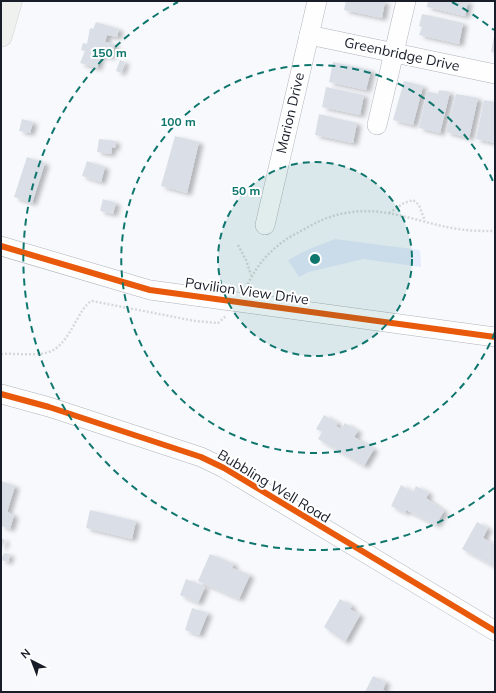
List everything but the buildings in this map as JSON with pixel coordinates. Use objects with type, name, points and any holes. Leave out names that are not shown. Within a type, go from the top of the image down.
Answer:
[{"type":"main road","points":[[1,33],[11,1]]},
{"type":"street","name":"Marion Drive","points":[[265,225],[317,1]]},
{"type":"street","points":[[377,125],[406,1]]},
{"type":"street","name":"Greenbridge Drive","points":[[309,34],[495,74]]},
{"type":"street","name":"Pavilion View Drive","points":[[1,246],[150,290],[495,337]]},
{"type":"street","name":"Bubbling Well Road","points":[[1,394],[49,407],[200,457],[224,468],[495,631]]},
{"type":"path","points":[[389,213],[404,203],[413,200],[419,205],[425,220]]},
{"type":"path","points":[[244,292],[252,276],[265,257],[281,243],[328,217],[358,211],[389,213],[459,229],[495,231]]},
{"type":"path","points":[[238,245],[252,276]]},
{"type":"path","points":[[1,354],[45,353],[52,350],[69,334],[86,305],[92,301],[195,321],[218,323],[229,313]]},
{"type":"shaded area","points":[[335,239],[420,250],[421,267],[363,259],[309,272],[299,277],[288,260],[307,250]]},
{"type":"cycle path","points":[[1,246],[150,290],[495,337]]},
{"type":"cycle path","points":[[1,394],[49,407],[201,457],[224,468],[495,631]]}]
